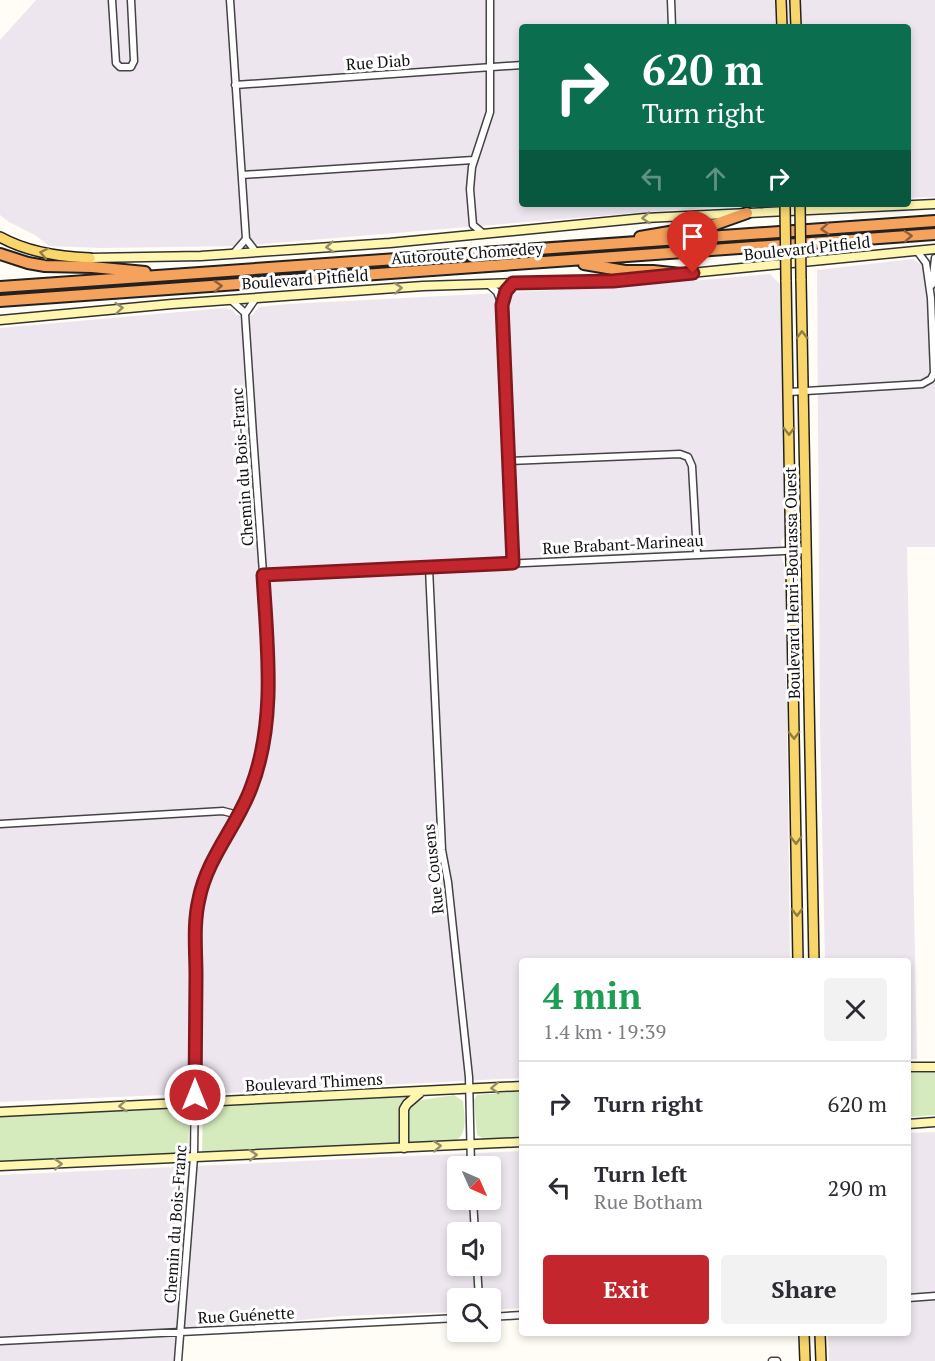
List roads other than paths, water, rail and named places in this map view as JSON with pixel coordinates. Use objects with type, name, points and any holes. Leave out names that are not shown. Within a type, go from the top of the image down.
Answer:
[{"type":"highway","points":[[599,245],[680,228],[716,224],[747,213]]},
{"type":"highway","name":"Autoroute Chomedey","points":[[0,287],[935,221]]},
{"type":"highway","name":"Autoroute Chomedey","points":[[0,301],[935,234]]},
{"type":"highway","points":[[2,254],[45,266],[92,267],[175,274]]},
{"type":"highway","points":[[566,262],[625,271],[681,274]]},
{"type":"main road","points":[[781,0],[782,24]]},
{"type":"main road","points":[[795,0],[796,24]]},
{"type":"main road","name":"Boulevard Pitfield","points":[[911,205],[935,204]]},
{"type":"main road","name":"Boulevard Henri-Bourassa Ouest","points":[[785,207],[798,958]]},
{"type":"main road","name":"Boulevard Henri-Bourassa Ouest","points":[[800,207],[814,958]]},
{"type":"main road","name":"Boulevard Pitfield","points":[[90,258],[233,254],[463,236],[645,218],[872,207]]},
{"type":"main road","points":[[0,237],[37,251],[66,257],[90,258]]},
{"type":"main road","name":"Boulevard Pitfield","points":[[0,320],[256,298],[488,283],[613,281],[935,249]]},
{"type":"main road","points":[[911,1067],[935,1067]]},
{"type":"main road","name":"Boulevard Thimens","points":[[0,1112],[519,1086]]},
{"type":"main road","points":[[404,1148],[404,1109],[406,1104],[422,1092]]},
{"type":"main road","points":[[911,1124],[935,1122]]},
{"type":"main road","points":[[0,1166],[519,1142]]},
{"type":"main road","points":[[804,1336],[805,1361]]},
{"type":"main road","points":[[820,1336],[821,1361]]},
{"type":"street","points":[[112,0],[116,63],[120,67],[131,67],[134,61],[131,0]]},
{"type":"street","points":[[230,0],[246,239],[256,252]]},
{"type":"street","points":[[484,234],[473,225],[470,189],[473,160],[490,111],[490,0]]},
{"type":"street","points":[[671,0],[672,24]]},
{"type":"street","name":"Rue Diab","points":[[235,85],[519,65]]},
{"type":"street","points":[[242,174],[473,160]]},
{"type":"street","points":[[463,236],[473,225]]},
{"type":"street","points":[[233,254],[246,239]]},
{"type":"street","points":[[789,392],[916,385],[928,382],[934,373],[931,298],[927,263],[917,251]]},
{"type":"street","points":[[931,298],[935,258]]},
{"type":"street","points":[[488,283],[497,292],[502,305],[513,563]]},
{"type":"street","points":[[502,305],[506,291],[513,283]]},
{"type":"street","points":[[231,300],[244,312],[256,298]]},
{"type":"street","name":"Chemin du Bois-Franc","points":[[178,1361],[194,1157],[198,903],[207,874],[249,793],[257,772],[266,722],[267,674],[263,575],[244,312]]},
{"type":"street","points":[[509,461],[680,454],[688,457],[692,466],[697,554]]},
{"type":"street","name":"Rue Brabant-Marineau","points":[[263,575],[806,550]]},
{"type":"street","name":"Rue Cousens","points":[[429,568],[442,850],[449,893],[469,1077],[471,1156]]},
{"type":"street","points":[[0,824],[223,811],[238,815]]},
{"type":"street","points":[[911,1298],[935,1296]]},
{"type":"street","points":[[501,1316],[519,1315]]},
{"type":"street","name":"Rue Guénette","points":[[0,1341],[447,1319]]},
{"type":"street","points":[[772,1361],[777,1361]]}]
